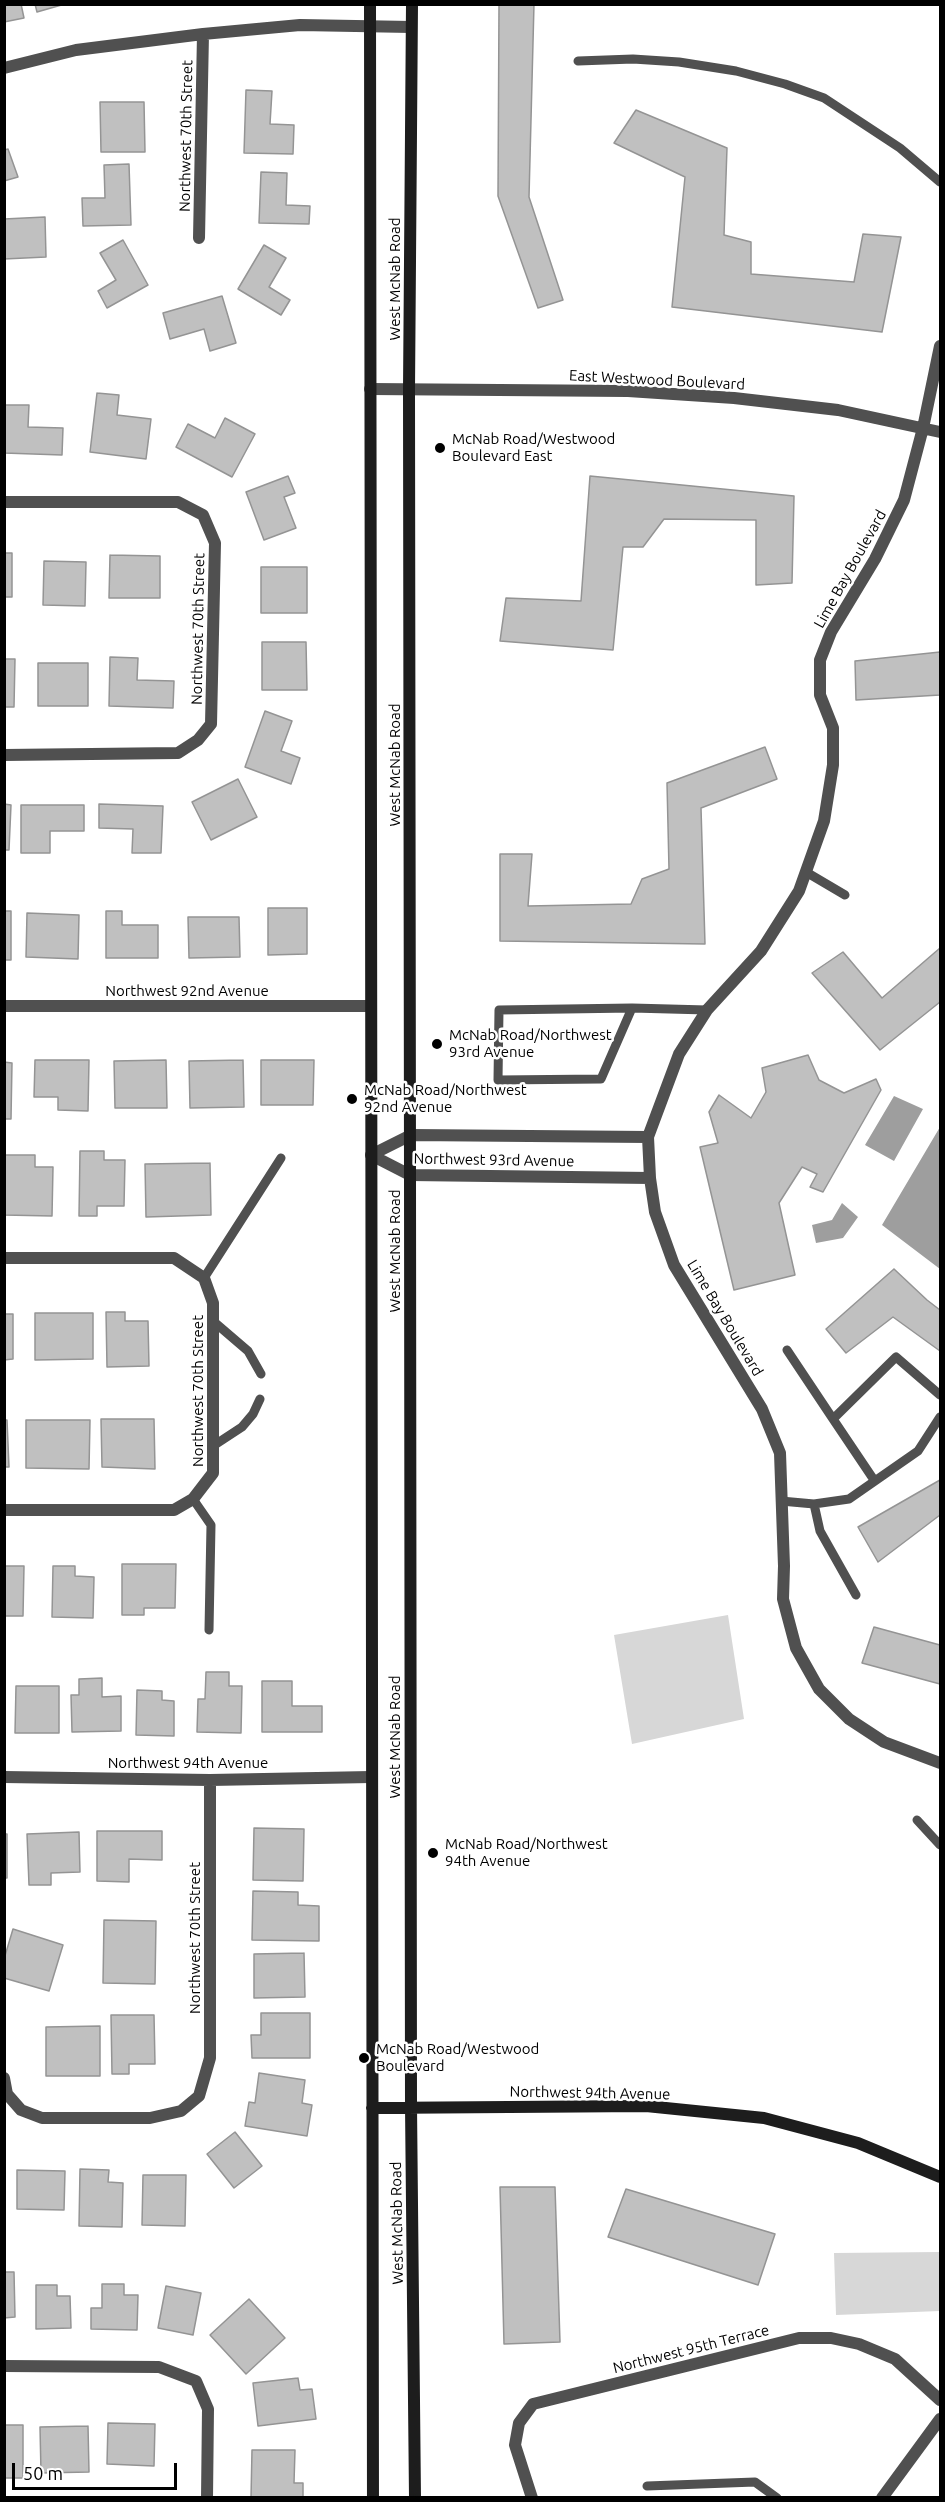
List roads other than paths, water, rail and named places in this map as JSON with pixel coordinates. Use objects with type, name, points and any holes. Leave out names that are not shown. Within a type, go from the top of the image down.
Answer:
[{"type":"main road","name":"West McNab Road","points":[[370,4],[373,2498]]},
{"type":"main road","name":"West McNab Road","points":[[412,4],[409,389],[411,2106],[415,2498]]},
{"type":"main road","name":"Northwest 94th Avenue","points":[[372,2108],[646,2106],[764,2118],[858,2143],[940,2177]]},
{"type":"street","points":[[4,68],[76,50],[203,34],[300,25],[411,27]]},
{"type":"street","name":"Northwest 70th Street","points":[[199,238],[203,34]]},
{"type":"street","name":"Lime Bay Boulevard","points":[[940,346],[923,428],[904,500],[875,559],[831,632],[820,660],[820,695],[833,728],[833,765],[824,821],[800,891],[761,951],[707,1010],[679,1054],[648,1137],[650,1178],[655,1212],[674,1265],[762,1409],[780,1453],[783,1599],[796,1648],[819,1689],[849,1719],[884,1742],[940,1763]]},
{"type":"street","name":"East Westwood Boulevard","points":[[370,389],[628,391],[734,398],[838,410],[940,432]]},
{"type":"street","name":"Northwest 70th Street","points":[[4,502],[178,502],[203,515],[215,543],[212,724],[198,740],[178,753],[4,755]]},
{"type":"street","name":"Northwest 92nd Avenue","points":[[4,1006],[370,1006]]},
{"type":"street","name":"Northwest 93rd Avenue","points":[[371,1155],[411,1135],[648,1137]]},
{"type":"street","name":"Northwest 93rd Avenue","points":[[371,1155],[410,1175],[650,1178]]},
{"type":"street","points":[[4,1258],[174,1258],[204,1278]]},
{"type":"street","name":"Northwest 70th Street","points":[[194,1499],[213,1473],[213,1303],[204,1278]]},
{"type":"street","points":[[4,1510],[174,1510],[194,1499]]},
{"type":"street","name":"Northwest 94th Avenue","points":[[4,1777],[210,1780],[371,1777]]},
{"type":"street","name":"Northwest 70th Street","points":[[4,2078],[7,2094],[21,2110],[42,2118],[150,2118],[181,2111],[199,2096],[210,2058],[210,1780]]},
{"type":"street","name":"Northwest 95th Terrace","points":[[532,2498],[515,2445],[519,2423],[533,2404],[800,2338],[831,2338],[859,2344],[895,2360],[940,2400]]},
{"type":"street","points":[[4,2366],[159,2367],[196,2381],[208,2409],[207,2498]]},
{"type":"street","points":[[882,2498],[940,2419]]},
{"type":"lane","points":[[578,61],[633,58],[679,62],[736,71],[785,84],[832,103],[900,147],[940,182]]},
{"type":"lane","points":[[806,872],[844,895]]},
{"type":"lane","points":[[632,1008],[601,1079],[498,1080],[499,1010],[632,1008],[707,1010]]},
{"type":"lane","points":[[204,1278],[281,1158]]},
{"type":"lane","points":[[213,1322],[248,1351],[261,1374]]},
{"type":"lane","points":[[787,1350],[874,1480]]},
{"type":"lane","points":[[833,1419],[896,1356],[940,1395]]},
{"type":"lane","points":[[213,1446],[242,1427],[253,1414],[260,1399]]},
{"type":"lane","points":[[781,1501],[814,1504],[849,1499],[918,1451],[940,1417]]},
{"type":"lane","points":[[194,1499],[212,1525],[209,1630]]},
{"type":"lane","points":[[814,1504],[820,1532],[856,1595]]},
{"type":"lane","points":[[917,1820],[940,1845]]},
{"type":"lane","points":[[647,2486],[755,2482],[777,2498]]},
{"type":"place","name":"McNab Road/Westwood Boulevard East","points":[[440,448]]},
{"type":"place","name":"McNab Road/Northwest 93rd Avenue","points":[[437,1044]]},
{"type":"place","name":"McNab Road/Northwest 92nd Avenue","points":[[352,1099]]},
{"type":"place","name":"McNab Road/Northwest 94th Avenue","points":[[433,1853]]},
{"type":"place","name":"McNab Road/Westwood Boulevard","points":[[364,2058]]}]
